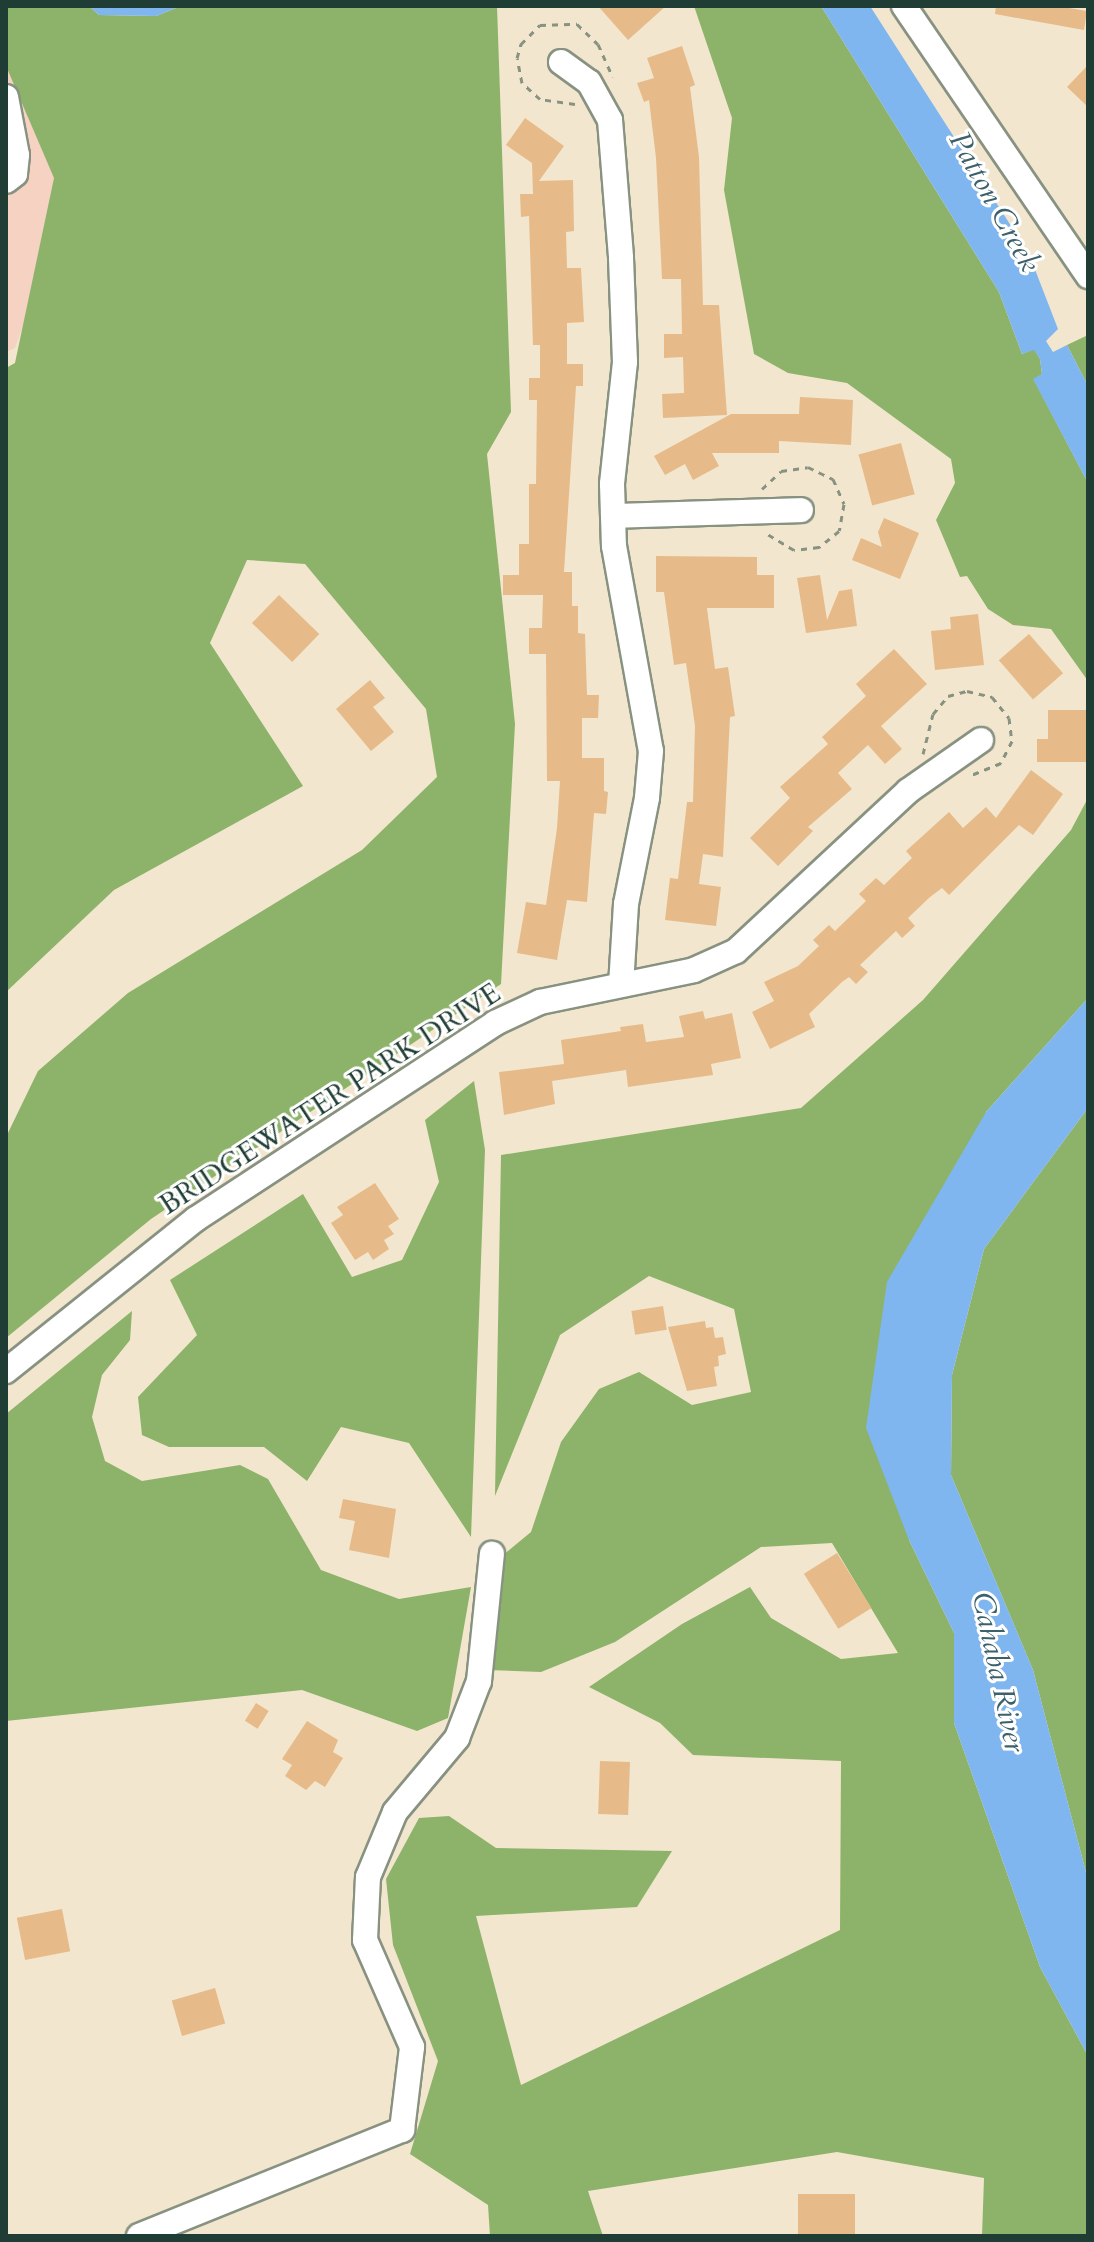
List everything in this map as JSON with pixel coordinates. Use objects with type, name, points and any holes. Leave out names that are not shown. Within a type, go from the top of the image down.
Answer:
[{"type":"street","points":[[904,6],[1088,276]]},
{"type":"street","points":[[561,62],[589,82],[613,138],[625,362],[613,516],[624,612],[651,751],[626,904],[621,985]]},
{"type":"street","points":[[6,97],[17,155],[15,174],[6,181]]},
{"type":"street","points":[[613,516],[801,510]]},
{"type":"street","name":"BRIDGEWATER PARK DRIVE","points":[[6,1371],[196,1219],[495,1023],[540,1002],[716,963],[747,945],[908,791],[981,740]]},
{"type":"street","points":[[139,2236],[402,2130],[412,2047],[365,1940],[368,1877],[395,1812],[457,1738],[479,1681],[492,1554]]},
{"type":"shaded area","points":[[6,6],[73,192],[15,348],[6,352]]},
{"type":"green space","points":[[6,6],[89,6],[99,15],[156,16],[181,6],[497,6],[511,412],[487,454],[515,724],[501,984],[151,1219],[6,1338],[6,1137],[38,1071],[128,993],[362,850],[437,777],[426,709],[305,564],[247,560],[210,643],[303,786],[114,890],[6,992],[6,368],[15,363],[54,178],[6,66]]},
{"type":"green space","points":[[694,6],[821,6],[999,292],[1022,354],[1034,349],[1040,359],[1042,374],[1034,380],[1088,483],[1088,681],[1051,629],[1013,625],[988,609],[967,576],[960,577],[936,520],[955,483],[951,459],[847,383],[788,373],[754,354],[724,190],[732,118]]},
{"type":"green space","points":[[1088,335],[1088,386],[1067,345]]},
{"type":"green space","points":[[1088,798],[1088,998],[986,1112],[909,1540],[954,1633],[954,1723],[1040,1967],[1088,2056],[1088,2236],[982,2236],[984,2178],[837,2152],[588,2191],[603,2236],[490,2236],[488,2205],[410,2154],[438,2061],[393,1945],[386,1879],[419,1818],[449,1816],[496,1848],[672,1851],[637,1907],[476,1916],[521,2085],[840,1930],[841,1761],[693,1755],[660,1723],[589,1687],[682,1624],[750,1587],[771,1618],[841,1659],[898,1653],[832,1543],[761,1547],[615,1642],[541,1672],[487,1670],[497,1560],[531,1532],[561,1442],[599,1389],[639,1372],[692,1405],[751,1392],[734,1309],[649,1276],[560,1335],[495,1496],[501,1155],[801,1108],[923,1000],[1071,830]]},
{"type":"green space","points":[[474,1081],[485,1150],[471,1537],[409,1443],[341,1427],[307,1481],[264,1447],[169,1447],[142,1435],[138,1397],[197,1335],[170,1280],[303,1194],[352,1277],[402,1260],[439,1182],[425,1120]]},
{"type":"green space","points":[[1088,1108],[1088,1880],[1033,1670],[951,1475],[952,1375],[984,1249]]},
{"type":"green space","points":[[132,1311],[130,1340],[102,1375],[92,1417],[105,1461],[142,1481],[240,1465],[268,1479],[321,1570],[399,1599],[471,1587],[448,1718],[417,1731],[302,1690],[6,1721],[6,1414]]},
{"type":"water","points":[[89,6],[181,6],[156,16],[99,15]]},
{"type":"water","name":"Patton Creek","points":[[821,6],[870,6],[1029,254],[1058,329],[1046,341],[1053,352],[1067,345],[1088,386],[1088,483],[1033,379],[1042,374],[1040,359],[1034,350],[1022,354],[999,292]]},
{"type":"water","name":"Cahaba River","points":[[1088,998],[1088,1108],[984,1249],[952,1375],[951,1475],[1033,1670],[1088,1880],[1088,2056],[1040,1967],[954,1723],[954,1633],[909,1540],[866,1428],[887,1282],[986,1112]]},
{"type":"building","points":[[598,6],[666,6],[628,40]]},
{"type":"building","points":[[996,6],[1057,6],[1087,11],[1084,30],[995,14]]},
{"type":"building","points":[[682,46],[695,85],[690,87],[699,157],[703,305],[719,305],[727,415],[663,418],[662,394],[684,393],[683,357],[664,358],[664,334],[682,334],[681,279],[662,279],[656,158],[649,100],[644,102],[637,83],[654,78],[647,58]]},
{"type":"building","points":[[1088,65],[1088,107],[1067,87]]},
{"type":"building","points":[[525,118],[564,146],[539,181],[573,180],[574,231],[566,232],[567,268],[581,268],[584,322],[567,323],[567,364],[583,364],[583,386],[576,386],[564,572],[572,572],[572,606],[578,606],[578,633],[585,634],[587,695],[599,695],[598,718],[582,718],[582,758],[604,758],[604,791],[608,792],[606,814],[594,813],[587,902],[567,900],[557,960],[517,953],[526,902],[546,905],[557,828],[560,781],[547,781],[546,654],[529,654],[529,628],[542,628],[543,595],[503,595],[503,575],[519,575],[519,544],[529,544],[529,484],[536,484],[537,400],[529,400],[529,378],[540,378],[540,345],[533,345],[529,216],[521,217],[520,194],[533,194],[532,163],[506,145]]},
{"type":"building","points":[[800,397],[853,400],[851,445],[779,441],[779,453],[712,453],[719,466],[693,480],[685,464],[665,475],[654,456],[731,414],[799,414]]},
{"type":"building","points":[[901,443],[915,494],[872,506],[858,454]]},
{"type":"building","points":[[884,518],[919,533],[900,579],[852,560],[861,538],[882,547],[878,532]]},
{"type":"building","points":[[656,556],[757,557],[757,575],[774,575],[774,608],[707,608],[715,669],[728,667],[735,716],[730,717],[723,857],[703,854],[699,884],[721,887],[716,926],[665,920],[670,878],[678,879],[687,802],[693,802],[695,726],[686,663],[674,665],[664,592],[656,592]]},
{"type":"building","points":[[820,575],[827,620],[839,591],[852,589],[857,626],[806,633],[797,578]]},
{"type":"building","points":[[279,595],[319,634],[292,662],[252,623]]},
{"type":"building","points":[[978,614],[984,665],[935,670],[931,631],[951,629],[950,617]]},
{"type":"building","points":[[1029,634],[1063,673],[1033,699],[999,660]]},
{"type":"building","points":[[894,649],[927,684],[881,726],[902,749],[885,764],[868,745],[838,773],[852,789],[808,827],[813,831],[778,866],[750,838],[790,798],[780,787],[828,744],[822,737],[866,696],[856,684]]},
{"type":"building","points":[[370,680],[385,698],[373,707],[394,732],[371,751],[336,709]]},
{"type":"building","points":[[1048,710],[1086,710],[1086,762],[1037,762],[1037,739],[1048,739]]},
{"type":"building","points":[[1031,770],[1063,794],[1033,835],[1019,825],[949,895],[942,888],[930,897],[908,918],[915,926],[902,938],[896,931],[860,965],[868,972],[856,984],[849,977],[809,1014],[815,1027],[770,1049],[752,1012],[774,1001],[764,982],[798,966],[819,946],[813,940],[829,925],[835,931],[866,901],[859,894],[876,878],[884,885],[912,858],[906,851],[949,812],[963,828],[986,807],[996,818]]},
{"type":"building","points":[[703,1011],[705,1019],[732,1013],[741,1058],[711,1064],[713,1075],[628,1087],[626,1070],[552,1081],[555,1104],[504,1115],[499,1072],[564,1064],[561,1040],[621,1031],[620,1027],[643,1024],[646,1042],[684,1037],[679,1016]]},
{"type":"building","points":[[375,1183],[399,1219],[388,1226],[394,1234],[384,1240],[389,1249],[373,1260],[368,1252],[355,1260],[331,1223],[343,1215],[337,1207]]},
{"type":"building","points":[[663,1306],[667,1330],[635,1335],[631,1311]]},
{"type":"building","points":[[705,1321],[706,1328],[713,1327],[715,1338],[723,1337],[726,1354],[718,1356],[719,1366],[714,1367],[717,1386],[687,1391],[668,1327]]},
{"type":"building","points":[[343,1499],[396,1509],[389,1558],[349,1550],[355,1521],[339,1518]]},
{"type":"building","points":[[837,1553],[871,1608],[838,1629],[804,1574]]},
{"type":"building","points":[[256,1703],[269,1711],[258,1729],[245,1721]]},
{"type":"building","points":[[307,1721],[338,1740],[333,1752],[343,1758],[325,1787],[315,1781],[306,1790],[285,1776],[292,1765],[282,1759]]},
{"type":"building","points":[[600,1761],[630,1762],[628,1815],[598,1814]]},
{"type":"building","points":[[62,1909],[70,1951],[25,1960],[17,1918]]},
{"type":"building","points":[[215,1988],[225,2024],[182,2036],[172,2000]]},
{"type":"building","points":[[798,2194],[855,2194],[855,2236],[798,2236]]}]
